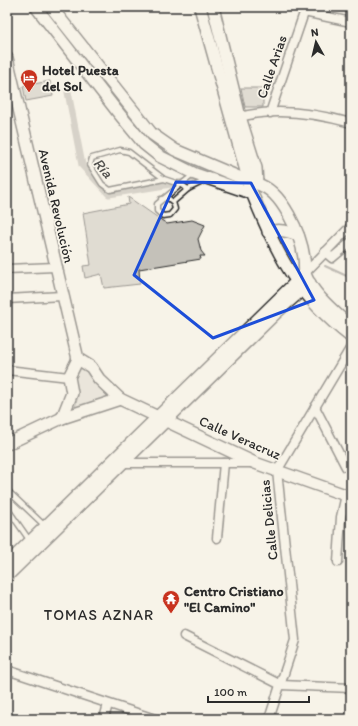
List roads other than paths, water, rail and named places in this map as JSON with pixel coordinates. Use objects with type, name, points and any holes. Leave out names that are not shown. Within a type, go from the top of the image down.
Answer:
[{"type":"main road","points":[[36,7],[144,144],[159,156],[195,174],[209,179],[273,193],[288,213],[298,235],[308,278],[332,310],[351,326]]},
{"type":"main road","points":[[51,7],[152,134],[175,150],[252,188]]},
{"type":"main road","points":[[200,7],[237,118]]},
{"type":"main road","points":[[213,7],[252,188],[268,232],[286,266],[299,286],[315,306],[351,337]]},
{"type":"main road","name":"Avenida Revolución","points":[[7,58],[10,86],[78,359]]},
{"type":"main road","points":[[268,232],[276,230],[287,231],[298,235]]},
{"type":"main road","points":[[7,564],[45,526],[308,278]]},
{"type":"main road","points":[[7,444],[62,418],[120,399],[99,379],[91,367],[78,359],[69,377],[72,393],[62,418]]},
{"type":"main road","name":"Calle Veracruz","points":[[120,399],[255,463],[349,496]]},
{"type":"main road","points":[[7,576],[122,463],[161,418]]},
{"type":"street","points":[[305,10],[351,22]]},
{"type":"street","name":"Calle Arias","points":[[270,113],[305,10]]},
{"type":"street","points":[[237,118],[270,113],[321,115],[351,123]]},
{"type":"street","points":[[308,278],[325,252],[351,226]]},
{"type":"street","points":[[325,252],[332,258],[351,242]]},
{"type":"street","points":[[7,269],[55,267]]},
{"type":"street","points":[[7,299],[62,296]]},
{"type":"street","name":"Calle Delicias","points":[[269,719],[295,640],[277,471],[351,347]]},
{"type":"street","points":[[7,370],[69,377]]},
{"type":"street","points":[[315,406],[346,467]]},
{"type":"street","points":[[122,463],[255,463]]},
{"type":"street","points":[[217,538],[224,463]]},
{"type":"street","points":[[338,562],[341,517],[349,496]]},
{"type":"street","points":[[184,636],[281,685],[351,688]]},
{"type":"street","points":[[7,670],[155,719]]},
{"type":"street","points":[[104,719],[108,704]]},
{"type":"lane","points":[[164,179],[110,190],[102,184],[90,165],[90,162],[92,158],[120,150],[129,152],[164,179],[182,184],[188,189]]},
{"type":"lane","points":[[161,199],[168,198],[173,202],[174,209],[170,215],[163,216],[157,211],[156,204],[161,199],[195,174]]},
{"type":"lane","points":[[173,202],[188,189],[209,179]]},
{"type":"lane","points":[[8,493],[45,526]]},
{"type":"lane","points":[[7,508],[30,541]]},
{"type":"waterway","name":"Ría","points":[[68,92],[82,165],[109,194],[221,176]]},
{"type":"waterway","points":[[325,266],[351,278]]},
{"type":"place","name":"Hotel Puesta del Sol","points":[[29,93]]},
{"type":"place","name":"Centro Cristiano \"El Camino\"","points":[[171,614]]},
{"type":"district","name":"TOMAS AZNAR","points":[[99,615]]}]
